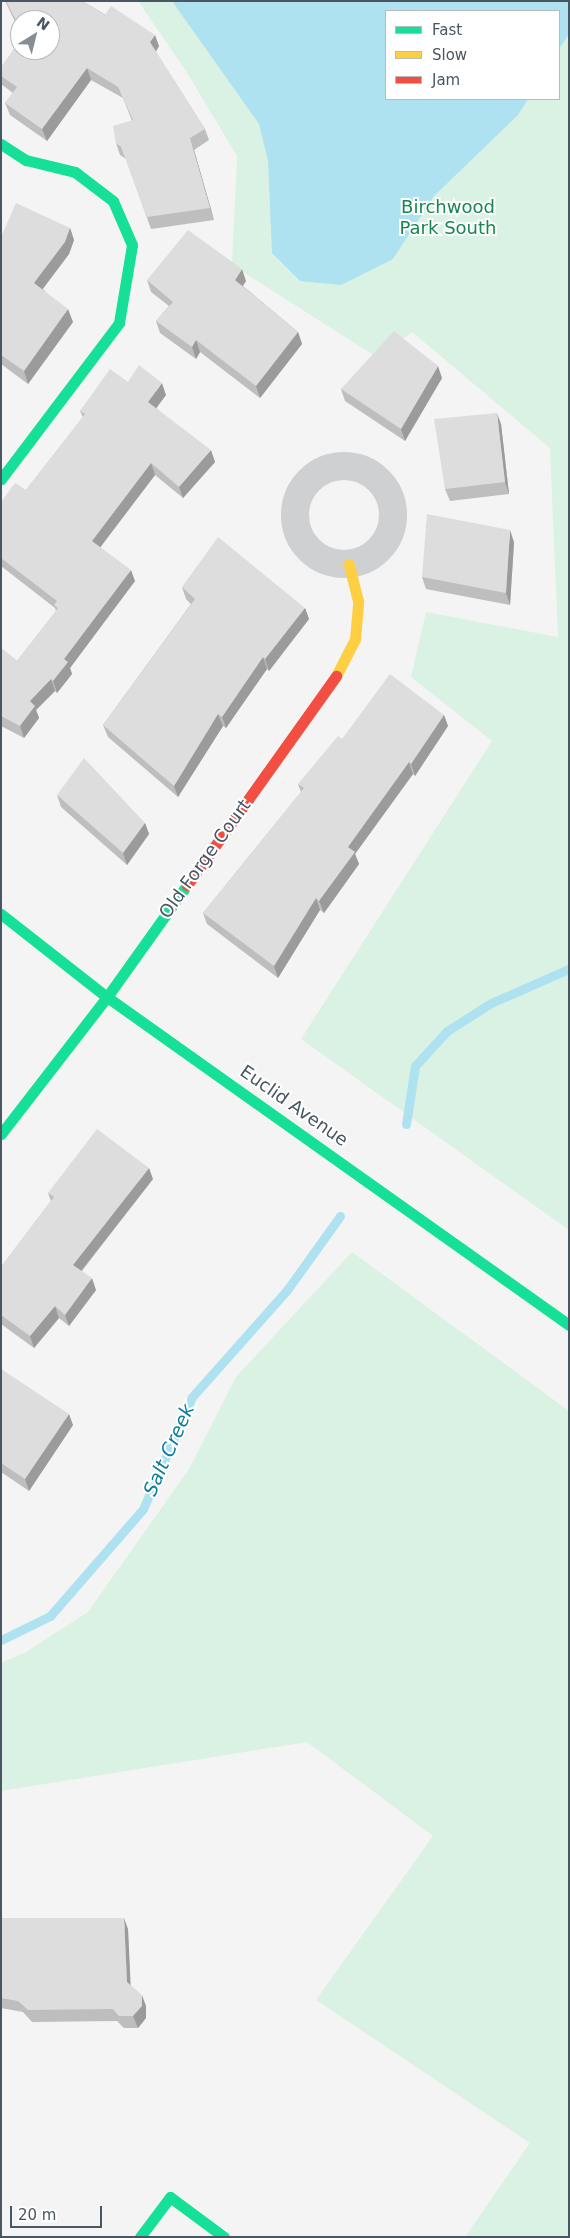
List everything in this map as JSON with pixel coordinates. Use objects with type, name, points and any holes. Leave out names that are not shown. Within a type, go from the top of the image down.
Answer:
[{"type":"street","points":[[1,144],[26,160],[75,172],[113,201],[132,245],[119,324],[1,479]]},
{"type":"street","name":"Old Forge Court","points":[[1,1134],[107,996],[337,674],[355,639],[358,601],[350,564]]},
{"type":"street","name":"Euclid Avenue","points":[[1,914],[107,996],[414,1212],[569,1325]]},
{"type":"street","points":[[140,2237],[170,2197],[224,2237]]},
{"type":"green space","name":"Birchwood Park South","points":[[138,1],[569,1],[569,1230],[301,1039],[492,741],[411,677],[426,612],[558,637],[550,448],[412,332],[378,358],[232,265],[237,156],[186,71]]},
{"type":"green space","points":[[352,1252],[569,1411],[569,2237],[465,2237],[530,2143],[316,2000],[433,1836],[307,1742],[1,1791],[1,1663],[26,1652],[88,1612],[189,1469],[236,1377]]},
{"type":"water","points":[[172,1],[569,1],[569,34],[560,48],[560,10],[385,10],[385,100],[527,100],[518,115],[434,196],[393,259],[341,285],[300,281],[272,253],[268,161],[259,124]]},
{"type":"building","points":[[6,1],[82,1],[105,15],[111,6],[155,35],[150,42],[205,129],[190,138],[210,208],[147,217],[121,147],[116,143],[113,126],[133,120],[118,87],[87,68],[42,129],[5,103],[17,87],[1,76],[1,67],[10,54],[10,60],[60,60],[60,10],[11,10]]},
{"type":"building","points":[[16,203],[70,228],[65,242],[34,283],[68,309],[24,371],[1,355],[1,237]]},
{"type":"building","points":[[188,230],[242,269],[235,280],[298,332],[256,386],[196,340],[192,347],[156,321],[173,302],[147,280]]},
{"type":"building","points":[[394,331],[438,366],[401,429],[341,389]]},
{"type":"building","points":[[139,365],[162,383],[148,402],[211,450],[179,487],[151,463],[92,541],[131,570],[64,659],[68,662],[53,681],[51,679],[30,701],[35,706],[20,726],[1,716],[1,648],[17,661],[58,608],[54,605],[57,601],[1,558],[1,502],[15,483],[26,490],[85,414],[80,411],[110,369],[128,382]]},
{"type":"building","points":[[497,413],[505,482],[445,489],[434,419]]},
{"type":"building","points":[[427,514],[510,530],[506,593],[422,577]]},
{"type":"building","points":[[218,537],[305,608],[265,659],[263,657],[222,717],[218,714],[174,786],[103,725],[195,599],[182,587]]},
{"type":"building","points":[[390,674],[444,715],[411,764],[409,762],[348,847],[355,852],[319,901],[316,898],[274,966],[203,913],[304,788],[298,784],[338,736],[342,739]]},
{"type":"building","points":[[84,758],[145,823],[123,853],[57,795]]},
{"type":"building","points":[[97,1129],[149,1168],[73,1265],[92,1278],[65,1315],[55,1306],[30,1336],[1,1315],[1,1267],[54,1197],[48,1193]]},
{"type":"building","points":[[1,1369],[69,1414],[25,1479],[1,1463]]},
{"type":"building","points":[[1,1918],[124,1918],[127,1982],[142,1995],[142,2006],[133,2016],[119,2016],[113,2009],[28,2010],[18,2001],[1,1998]]},
{"type":"waterway","name":"Salt Creek","points":[[406,1124],[415,1066],[447,1031],[491,1003],[569,969]]},
{"type":"waterway","name":"Salt Creek","points":[[1,1640],[50,1616],[143,1509],[192,1397],[287,1290],[340,1216]]},
{"type":"traffic: fast","points":[[1,144],[26,160],[75,172],[113,201],[132,245],[119,323],[1,479]]},
{"type":"traffic: fast","points":[[1,1134],[107,997],[187,885]]},
{"type":"traffic: fast","points":[[1,914],[107,997],[569,1325]]},
{"type":"traffic: fast","points":[[140,2237],[170,2197],[224,2237]]},
{"type":"traffic: slow","points":[[336,676],[355,639],[358,601],[349,564]]},
{"type":"traffic: jam","points":[[187,885],[336,676]]}]
